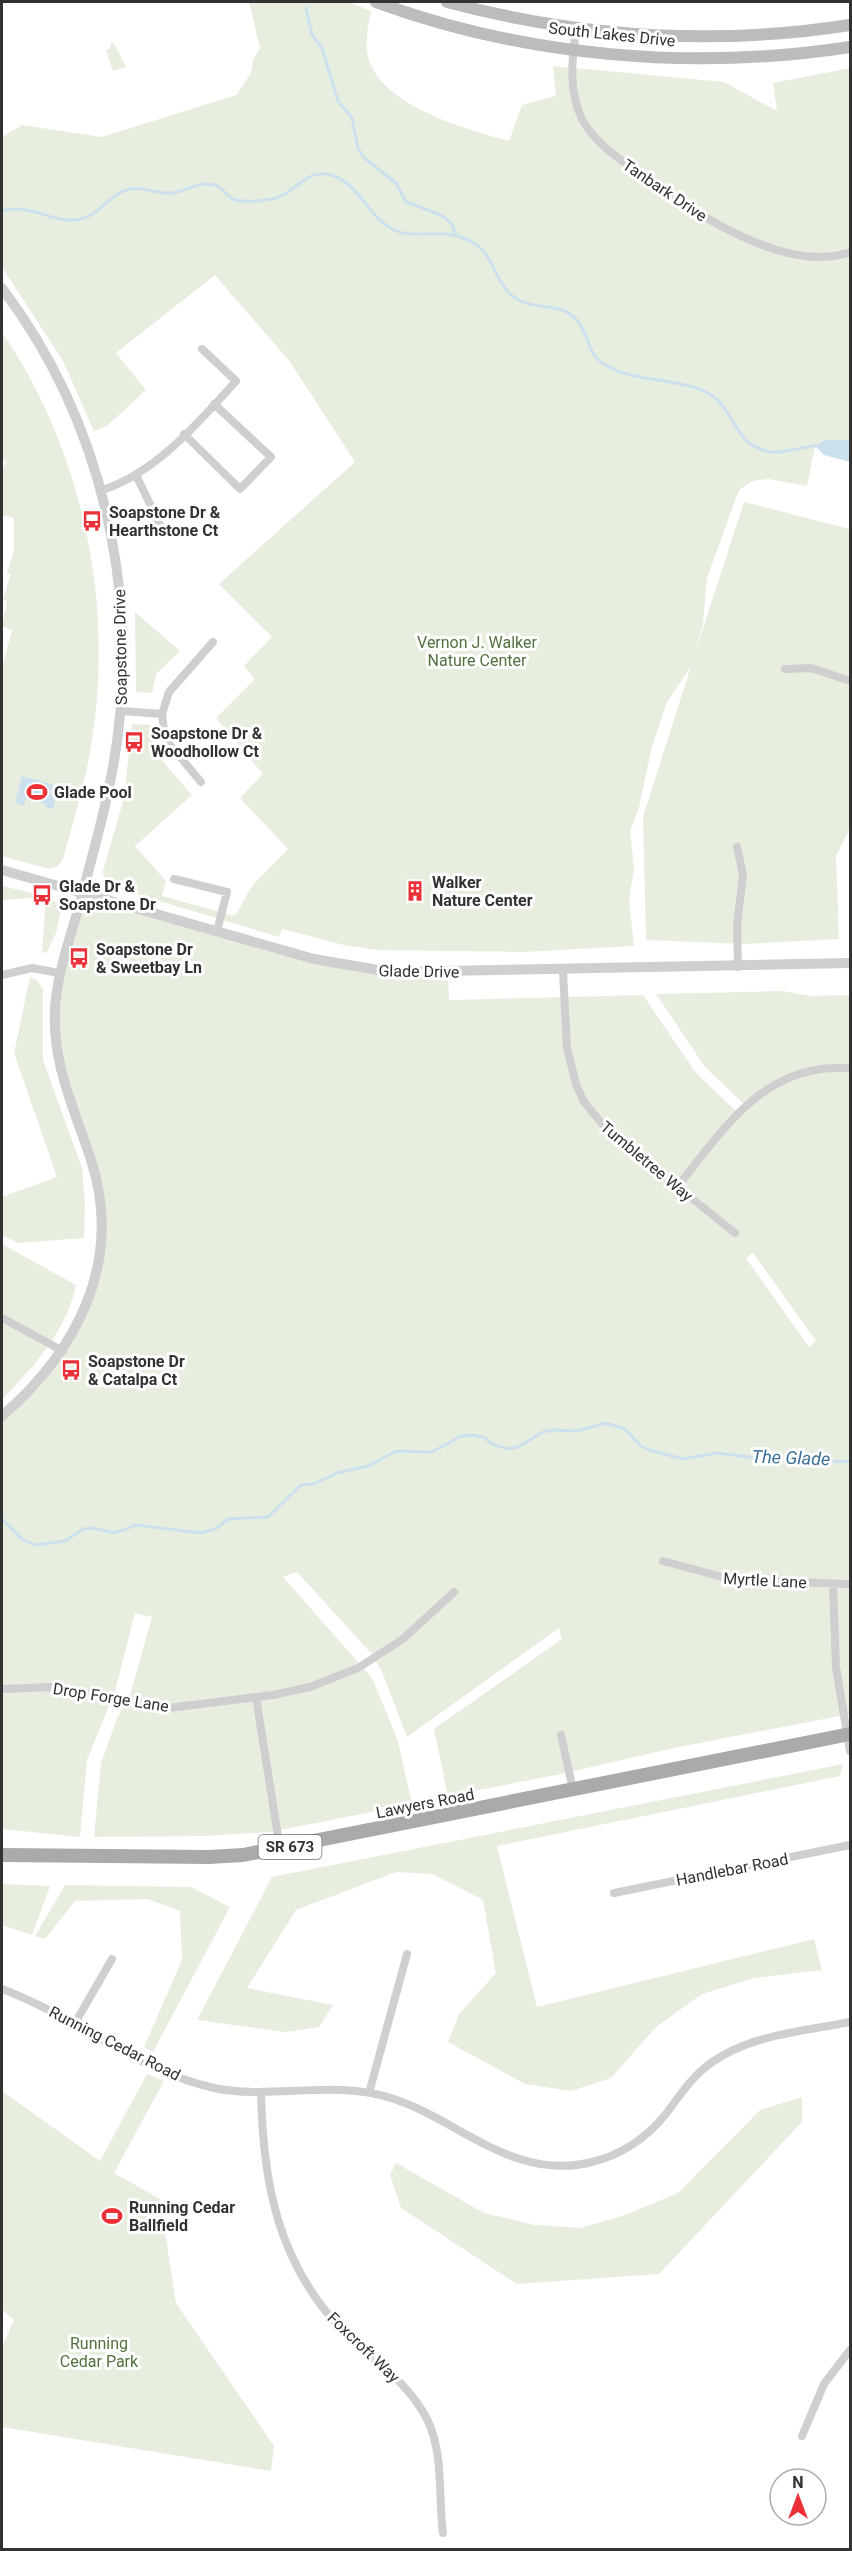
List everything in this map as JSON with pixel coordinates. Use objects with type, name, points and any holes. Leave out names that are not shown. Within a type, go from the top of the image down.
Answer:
[{"type":"main road","name":"South Lakes Drive","points":[[376,2],[457,27],[573,50],[650,57],[719,59],[784,55],[850,47]]},
{"type":"main road","name":"South Lakes Drive","points":[[447,2],[576,29],[644,35],[722,36],[850,25]]},
{"type":"main road","name":"Lawyers Road","points":[[2,1855],[209,1857],[280,1849],[849,1734]]},
{"type":"street","name":"Tanbark Drive","points":[[576,29],[571,70],[575,101],[591,133],[611,153],[676,201],[732,231],[774,248],[817,257],[850,252]]},
{"type":"street","name":"Soapstone Drive","points":[[2,288],[32,334],[68,399],[102,490],[115,550],[122,608],[122,711],[107,798],[59,973],[54,1015],[56,1053],[64,1087],[92,1163],[100,1221],[93,1282],[80,1320],[63,1351],[27,1395],[2,1416]]},
{"type":"street","points":[[102,490],[136,475],[153,463],[236,381],[202,349]]},
{"type":"street","points":[[184,434],[240,489],[271,457],[214,404]]},
{"type":"street","points":[[136,475],[163,531]]},
{"type":"street","points":[[201,782],[165,739],[162,714],[169,692],[213,642]]},
{"type":"street","points":[[785,669],[811,668],[850,681]]},
{"type":"street","points":[[122,711],[162,714]]},
{"type":"street","points":[[737,847],[743,875],[737,925],[738,967]]},
{"type":"street","name":"Glade Drive","points":[[2,870],[314,959],[360,969],[407,974],[850,963]]},
{"type":"street","points":[[174,879],[227,892],[217,931]]},
{"type":"street","points":[[2,975],[32,968],[59,973]]},
{"type":"street","name":"Tumbletree Way","points":[[563,971],[567,1048],[576,1084],[584,1102],[609,1132],[735,1233]]},
{"type":"street","points":[[677,1187],[734,1117],[759,1094],[793,1075],[827,1068],[850,1068]]},
{"type":"street","points":[[2,1318],[63,1351]]},
{"type":"street","name":"Myrtle Lane","points":[[663,1561],[732,1580],[850,1584]]},
{"type":"street","points":[[833,1585],[836,1667],[850,1750]]},
{"type":"street","name":"Drop Forge Lane","points":[[2,1689],[51,1687],[168,1708],[256,1697],[310,1687],[358,1668],[410,1633],[454,1592]]},
{"type":"street","points":[[256,1697],[280,1849]]},
{"type":"street","points":[[561,1735],[573,1790]]},
{"type":"street","name":"Handlebar Road","points":[[614,1893],[850,1845]]},
{"type":"street","points":[[369,2093],[406,1954]]},
{"type":"street","points":[[75,2023],[112,1959]]},
{"type":"street","name":"Running Cedar Road","points":[[2,1989],[75,2023],[148,2064],[190,2081],[231,2090],[261,2093],[336,2090],[369,2093],[414,2107],[504,2155],[538,2165],[572,2166],[607,2157],[639,2140],[665,2115],[701,2070],[735,2049],[763,2039],[850,2022]]},
{"type":"street","name":"Foxcroft Way","points":[[261,2093],[264,2162],[269,2190],[286,2242],[310,2289],[326,2310],[365,2351],[406,2386],[428,2420],[438,2455],[443,2533]]},
{"type":"street","points":[[802,2436],[824,2385],[850,2350]]},
{"type":"green space","name":"Vernon J. Walker Nature Center","points":[[249,2],[349,2],[371,11],[367,52],[374,71],[387,87],[404,100],[447,122],[509,141],[522,105],[556,96],[553,66],[724,82],[777,111],[773,83],[850,68],[850,440],[824,440],[815,446],[807,486],[768,479],[753,481],[739,490],[707,578],[703,623],[695,653],[744,502],[850,529],[850,828],[836,856],[839,939],[745,944],[646,940],[643,817],[691,666],[666,704],[652,746],[639,808],[630,831],[634,868],[629,900],[634,946],[522,952],[378,950],[344,945],[282,929],[279,937],[112,887],[104,880],[103,871],[124,798],[132,724],[150,725],[153,750],[192,795],[135,846],[166,881],[162,896],[235,916],[252,886],[288,849],[240,798],[263,774],[216,718],[255,679],[244,666],[272,637],[219,584],[355,462],[290,362],[215,275],[116,353],[146,390],[107,426],[94,431],[63,361],[2,267],[2,137],[22,125],[102,137],[236,95],[251,73],[253,60],[260,48]]},
{"type":"green space","points":[[114,43],[126,67],[113,71],[106,50],[111,48],[110,44]]},
{"type":"green space","points":[[2,332],[30,378],[53,426],[71,476],[85,527],[94,580],[98,633],[98,687],[92,740],[83,785],[63,859],[57,867],[49,869],[2,856],[2,668],[12,630],[2,626],[7,601],[3,599],[11,574],[7,573],[14,552],[14,518],[2,515],[2,472],[6,462],[2,460]]},
{"type":"green space","points":[[135,612],[180,651],[156,674],[152,693],[136,692]]},
{"type":"green space","points":[[2,886],[47,896],[58,904],[61,910],[56,933],[47,952],[42,953],[46,897],[2,900]]},
{"type":"green space","points":[[83,893],[314,959],[448,973],[449,1000],[643,995],[696,1073],[738,1113],[745,1105],[705,1067],[656,994],[783,991],[811,996],[850,995],[850,1714],[674,1748],[561,1774],[448,1796],[434,1729],[562,1639],[559,1628],[407,1737],[382,1672],[371,1653],[297,1572],[283,1577],[372,1678],[398,1741],[412,1804],[270,1832],[204,1836],[94,1837],[101,1763],[118,1716],[130,1695],[152,1617],[135,1613],[115,1691],[87,1760],[80,1837],[2,1829],[2,1416],[52,1366],[93,1282],[99,1200],[68,1101],[55,1003]],"holes":[[[753,1253],[816,1341],[809,1347],[746,1258]]]},
{"type":"green space","points":[[30,977],[37,980],[43,989],[43,1060],[82,1168],[85,1203],[84,1238],[18,1243],[2,1235],[2,1197],[57,1177],[14,1053]]},
{"type":"green space","points":[[2,1244],[76,1285],[72,1302],[57,1333],[37,1361],[2,1400]]},
{"type":"green space","points":[[843,1764],[840,1776],[497,1846],[537,2007],[814,1939],[822,1970],[754,1978],[702,1994],[656,2027],[611,2078],[571,2091],[525,2084],[448,2042],[459,2014],[496,1973],[483,1900],[432,1874],[396,1872],[296,1910],[247,1988],[333,2005],[319,2027],[285,2032],[197,2020],[272,1877]]},
{"type":"green space","points":[[2,1884],[50,1886],[32,1935],[2,1925]]},
{"type":"green space","points":[[65,1885],[191,1887],[230,1907],[153,2052],[144,2047],[182,1960],[180,1911],[148,1899],[75,1901],[45,1939],[35,1936]]},
{"type":"green space","name":"Running Cedar Park","points":[[147,2074],[164,2081],[114,2173],[160,2199],[176,2303],[274,2446],[271,2471],[2,2427],[2,2347],[14,2320],[2,2310],[2,2091],[100,2161]]},
{"type":"green space","points":[[802,2097],[802,2122],[659,2274],[517,2284],[401,2208],[390,2175],[396,2163],[484,2213],[535,2225],[581,2228],[625,2215],[678,2193],[760,2110]]},
{"type":"water","points":[[824,440],[850,440],[850,462],[824,455],[815,446]]},
{"type":"water","name":"Glade Pool","points":[[22,776],[59,786],[53,809],[45,807],[46,804],[26,798],[24,806],[15,803]]},
{"type":"waterway","points":[[306,8],[312,35],[322,48],[338,101],[352,118],[358,148],[364,158],[396,183],[406,202],[441,215],[451,223],[457,236]]},
{"type":"waterway","points":[[2,211],[22,209],[60,219],[81,219],[88,217],[123,191],[140,189],[172,193],[203,184],[217,186],[233,199],[262,200],[279,197],[314,175],[331,175],[349,185],[376,216],[392,229],[411,234],[453,235],[475,244],[486,255],[503,284],[514,297],[529,304],[563,310],[576,319],[594,354],[602,363],[627,374],[704,391],[723,406],[741,435],[759,449],[778,452],[815,446]]},
{"type":"waterway","name":"The Glade","points":[[2,1519],[22,1539],[35,1545],[65,1541],[83,1529],[93,1528],[115,1533],[136,1525],[201,1533],[217,1528],[228,1519],[268,1517],[301,1485],[314,1484],[337,1473],[368,1466],[396,1451],[432,1452],[461,1436],[473,1435],[509,1449],[518,1447],[543,1432],[576,1431],[606,1423],[625,1429],[641,1446],[649,1450],[683,1459],[717,1453],[773,1460],[812,1456],[838,1462],[850,1461]]},
{"type":"place","name":"Soapstone Dr & Hearthstone Ct","points":[[92,521]]},
{"type":"place","name":"Soapstone Dr & Woodhollow Ct","points":[[134,742]]},
{"type":"place","name":"Glade Pool","points":[[37,792]]},
{"type":"place","name":"Walker Nature Center","points":[[415,891]]},
{"type":"place","name":"Glade Dr & Soapstone Dr","points":[[42,895]]},
{"type":"place","name":"Soapstone Dr & Sweetbay Ln","points":[[79,958]]},
{"type":"place","name":"Soapstone Dr & Catalpa Ct","points":[[71,1370]]},
{"type":"place","name":"Running Cedar Ballfield","points":[[112,2216]]}]
